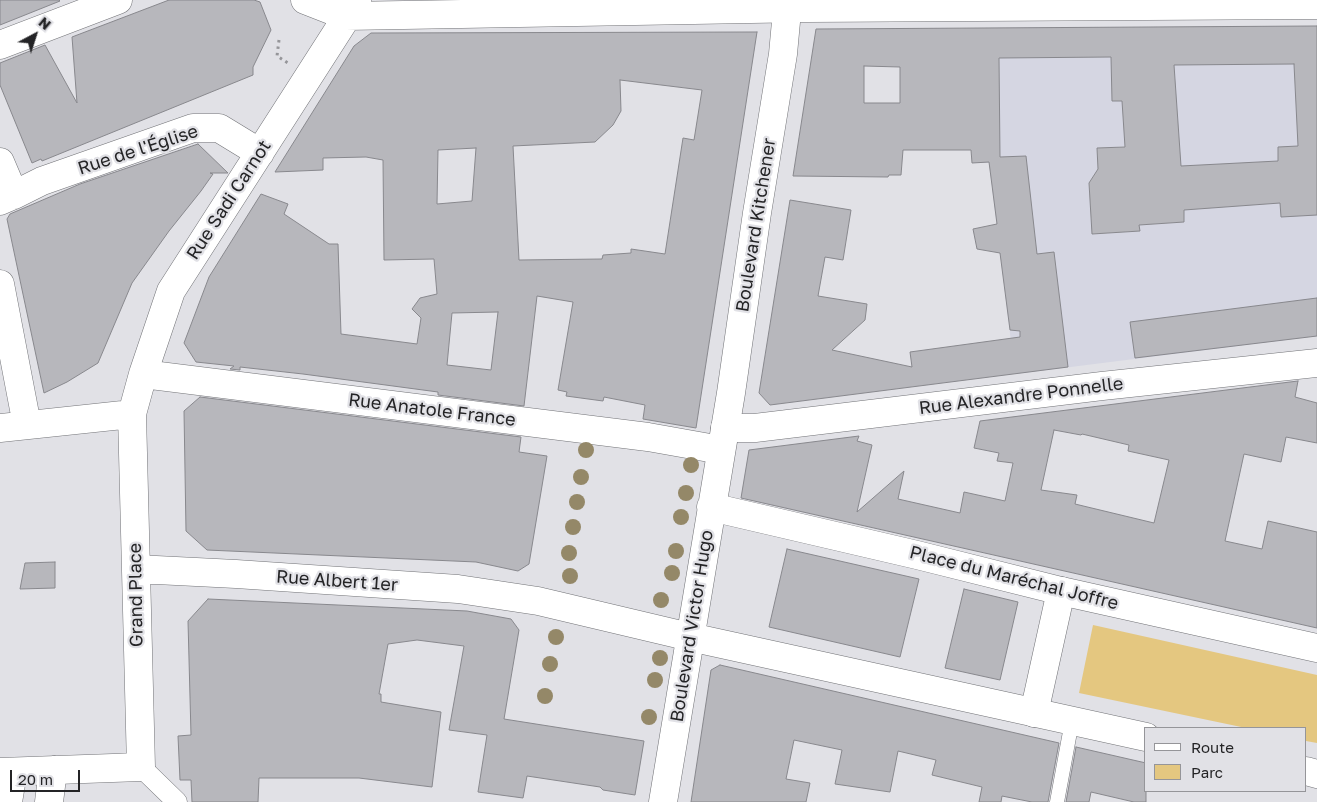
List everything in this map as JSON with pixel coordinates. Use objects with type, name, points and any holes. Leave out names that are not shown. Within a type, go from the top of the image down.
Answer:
[{"type":"street","points":[[0,45],[118,0]]},
{"type":"street","points":[[305,0],[352,8],[787,4],[1173,3],[1317,5]]},
{"type":"street","name":"Boulevard Kitchener","points":[[723,439],[782,54],[787,4]]},
{"type":"street","name":"Rue Sadi Carnot","points":[[132,414],[143,374],[171,290],[352,8]]},
{"type":"street","name":"Rue de l'Église","points":[[7,198],[42,181],[193,128],[219,128],[260,153]]},
{"type":"street","points":[[0,162],[7,198]]},
{"type":"street","points":[[0,284],[27,425]]},
{"type":"street","name":"Rue Alexandre Ponnelle","points":[[723,439],[755,428],[1102,386],[1317,363]]},
{"type":"street","name":"Rue Anatole France","points":[[143,374],[648,437],[723,439]]},
{"type":"street","points":[[0,428],[132,414]]},
{"type":"street","name":"Grand Place","points":[[132,414],[140,767]]},
{"type":"street","name":"Boulevard Victor Hugo","points":[[663,802],[723,439]]},
{"type":"street","name":"Place du Maréchal Joffre","points":[[711,507],[917,554],[1061,590],[1317,648]]},
{"type":"street","name":"Rue Albert 1er","points":[[136,569],[458,589],[538,601],[690,637]]},
{"type":"street","points":[[1034,713],[1061,590]]},
{"type":"street","points":[[690,637],[1144,737]]},
{"type":"street","points":[[8,802],[6,772],[140,767],[177,802]]},
{"type":"street","points":[[49,802],[52,770]]},
{"type":"lane","points":[[207,586],[259,588],[291,578]]},
{"type":"lane","points":[[1057,802],[1072,721]]},
{"type":"shaded area","points":[[1317,26],[1317,336],[1015,374],[989,163],[972,163],[970,28]],"holes":[[[1134,146],[1181,166],[1184,222],[1139,225],[1139,231],[1093,234],[1089,183],[1098,169],[1097,148]]]},
{"type":"green space","points":[[1093,625],[1317,675],[1317,743],[1307,741],[1307,727],[1241,727],[1079,693]]},
{"type":"building","points":[[0,0],[59,0],[60,1],[0,25]]},
{"type":"building","points":[[169,0],[254,0],[260,2],[271,30],[253,67],[253,75],[42,161],[41,159],[32,163],[0,85],[0,63],[45,45],[77,103],[72,37]]},
{"type":"building","points":[[1317,26],[1317,215],[1281,217],[1280,203],[1184,210],[1184,222],[1139,225],[1140,231],[1092,234],[1089,183],[1098,169],[1097,148],[1125,147],[1122,101],[1112,101],[1111,57],[999,58],[1000,157],[1026,156],[1037,254],[1054,252],[1068,367],[770,405],[759,393],[790,200],[851,210],[843,260],[825,257],[818,296],[867,304],[865,320],[832,350],[912,367],[910,352],[1020,337],[1020,331],[1010,330],[1000,253],[977,249],[973,229],[997,224],[989,162],[972,163],[971,150],[903,150],[901,175],[889,175],[888,177],[793,176],[816,29]],"holes":[[[1294,64],[1298,146],[1278,147],[1278,161],[1181,166],[1174,65]],[[864,66],[900,67],[900,103],[864,103]]]},
{"type":"building","points":[[757,32],[696,428],[643,419],[645,405],[604,397],[603,401],[566,396],[567,392],[558,390],[573,302],[537,296],[524,406],[438,395],[438,392],[240,367],[240,370],[230,369],[234,366],[196,362],[184,343],[209,277],[261,194],[288,204],[284,214],[329,244],[338,244],[341,334],[417,344],[421,318],[412,309],[420,298],[437,294],[434,259],[384,260],[383,160],[366,157],[323,158],[323,170],[275,172],[354,46],[371,33]],"holes":[[[620,80],[702,90],[694,140],[683,138],[665,254],[631,249],[631,253],[603,255],[602,259],[519,260],[513,146],[595,142],[613,125],[621,111]],[[476,148],[472,201],[437,204],[438,150]],[[498,312],[491,370],[447,365],[452,313]]]},
{"type":"building","points":[[198,144],[228,173],[210,173],[213,174],[132,283],[98,363],[67,382],[44,393],[7,219],[10,214],[80,184]]},
{"type":"building","points":[[1317,298],[1317,336],[1135,358],[1130,322]]},
{"type":"building","points":[[1298,381],[1295,397],[1317,403],[1317,443],[1286,437],[1281,462],[1244,454],[1225,541],[1262,549],[1268,521],[1317,532],[1317,628],[741,498],[749,450],[859,436],[857,441],[872,445],[857,512],[904,471],[898,499],[960,513],[964,492],[1005,501],[1013,463],[997,461],[999,453],[974,448],[980,421]],"holes":[[[1054,430],[1129,445],[1128,451],[1169,460],[1154,523],[1075,504],[1077,495],[1041,490]]]},
{"type":"building","points":[[200,397],[521,437],[519,452],[547,456],[529,564],[518,571],[476,562],[207,550],[186,531],[184,411]]},
{"type":"building","points":[[787,549],[919,579],[900,657],[769,627]]},
{"type":"building","points":[[55,562],[55,588],[20,589],[25,563]]},
{"type":"building","points":[[964,589],[1018,602],[1000,680],[945,668]]},
{"type":"building","points":[[208,599],[467,611],[511,619],[519,630],[504,719],[644,741],[635,795],[603,790],[600,787],[527,776],[523,798],[478,792],[487,735],[449,730],[464,646],[417,640],[388,644],[379,694],[381,694],[381,702],[441,712],[432,787],[359,778],[259,778],[258,802],[192,802],[191,780],[180,780],[178,736],[191,735],[188,621]]},
{"type":"building","points":[[720,665],[1059,743],[1048,802],[1032,802],[1002,796],[1001,802],[979,802],[982,787],[932,775],[936,760],[898,751],[890,792],[835,784],[842,750],[794,740],[786,779],[810,783],[806,802],[691,802],[711,670]]},
{"type":"building","points":[[1076,747],[1144,763],[1146,802],[1134,802],[1091,792],[1089,802],[1066,802]]}]
